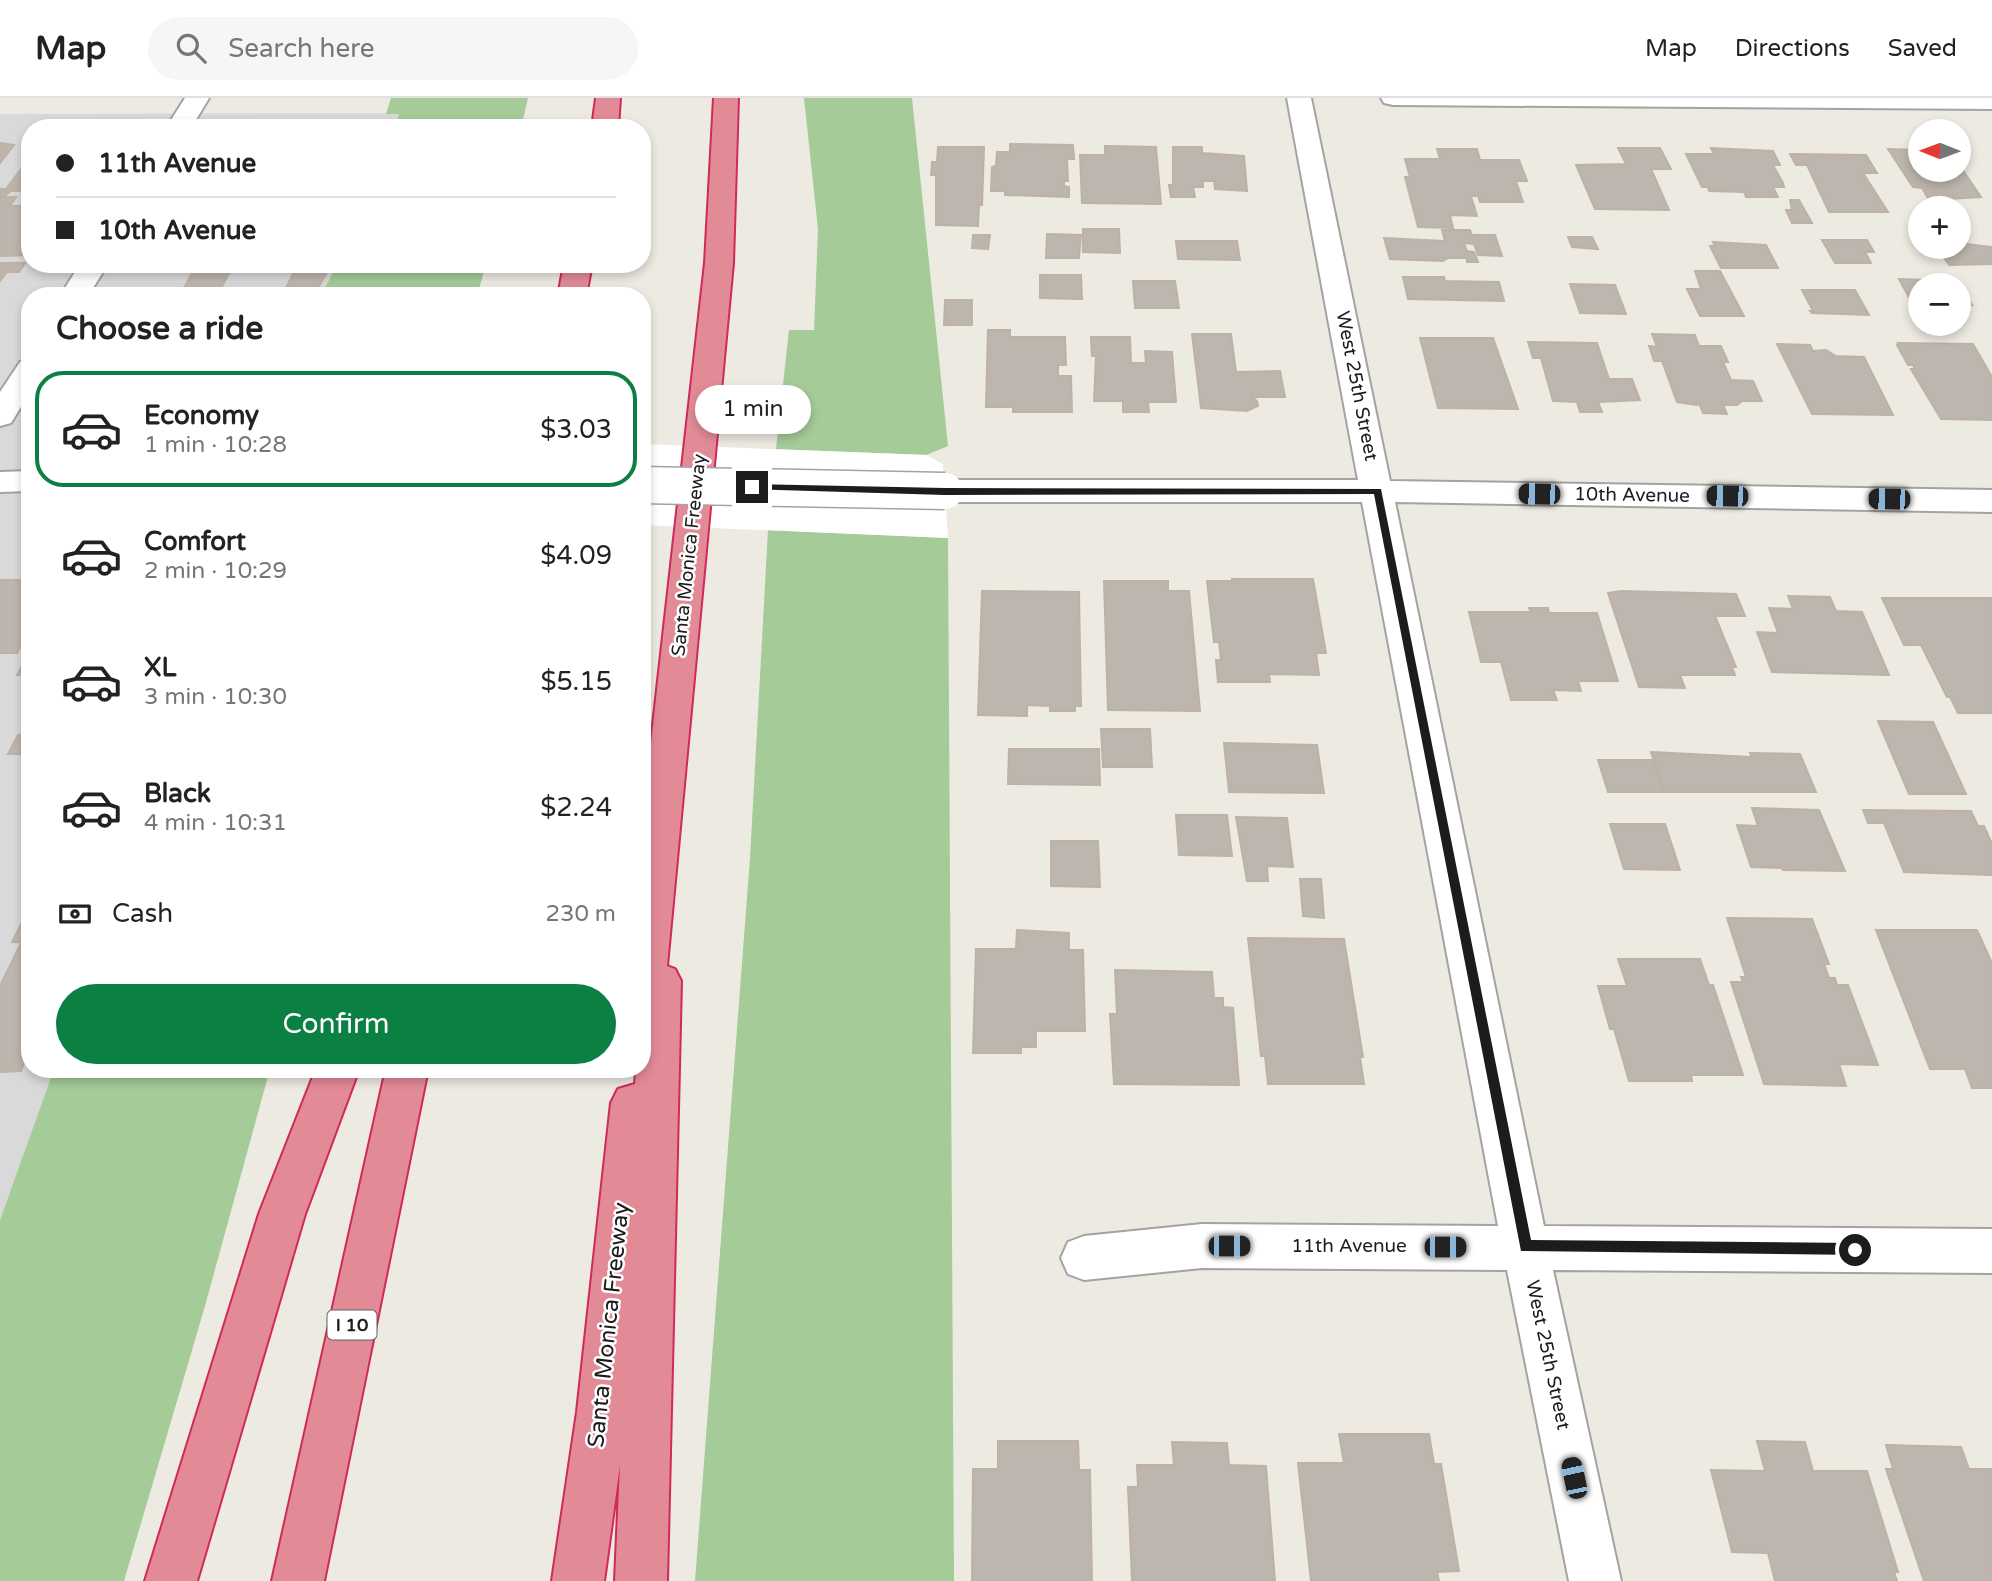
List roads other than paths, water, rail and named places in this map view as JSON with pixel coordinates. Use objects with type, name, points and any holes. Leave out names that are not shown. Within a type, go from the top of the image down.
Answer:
[{"type":"highway","points":[[606,119],[608,98]]},
{"type":"highway","name":"Santa Monica Freeway","points":[[651,924],[719,263],[726,98]]},
{"type":"highway","points":[[641,1581],[667,769]]},
{"type":"highway","points":[[171,1581],[282,1214],[335,1078]]},
{"type":"highway","name":"I 10","points":[[298,1581],[405,1078]]},
{"type":"highway","name":"Santa Monica Freeway","points":[[578,1581],[601,1412],[635,1078]]},
{"type":"street","points":[[184,119],[197,98]]},
{"type":"street","name":"West 25th Street","points":[[1299,98],[1525,1247],[1595,1581]]},
{"type":"street","points":[[1393,98],[1992,102]]},
{"type":"street","points":[[0,416],[21,382]]},
{"type":"street","points":[[0,482],[21,481]]},
{"type":"street","name":"10th Avenue","points":[[651,485],[945,491],[1378,491],[1992,501]]},
{"type":"street","name":"11th Avenue","points":[[1084,1258],[1202,1246],[1992,1251]]}]
